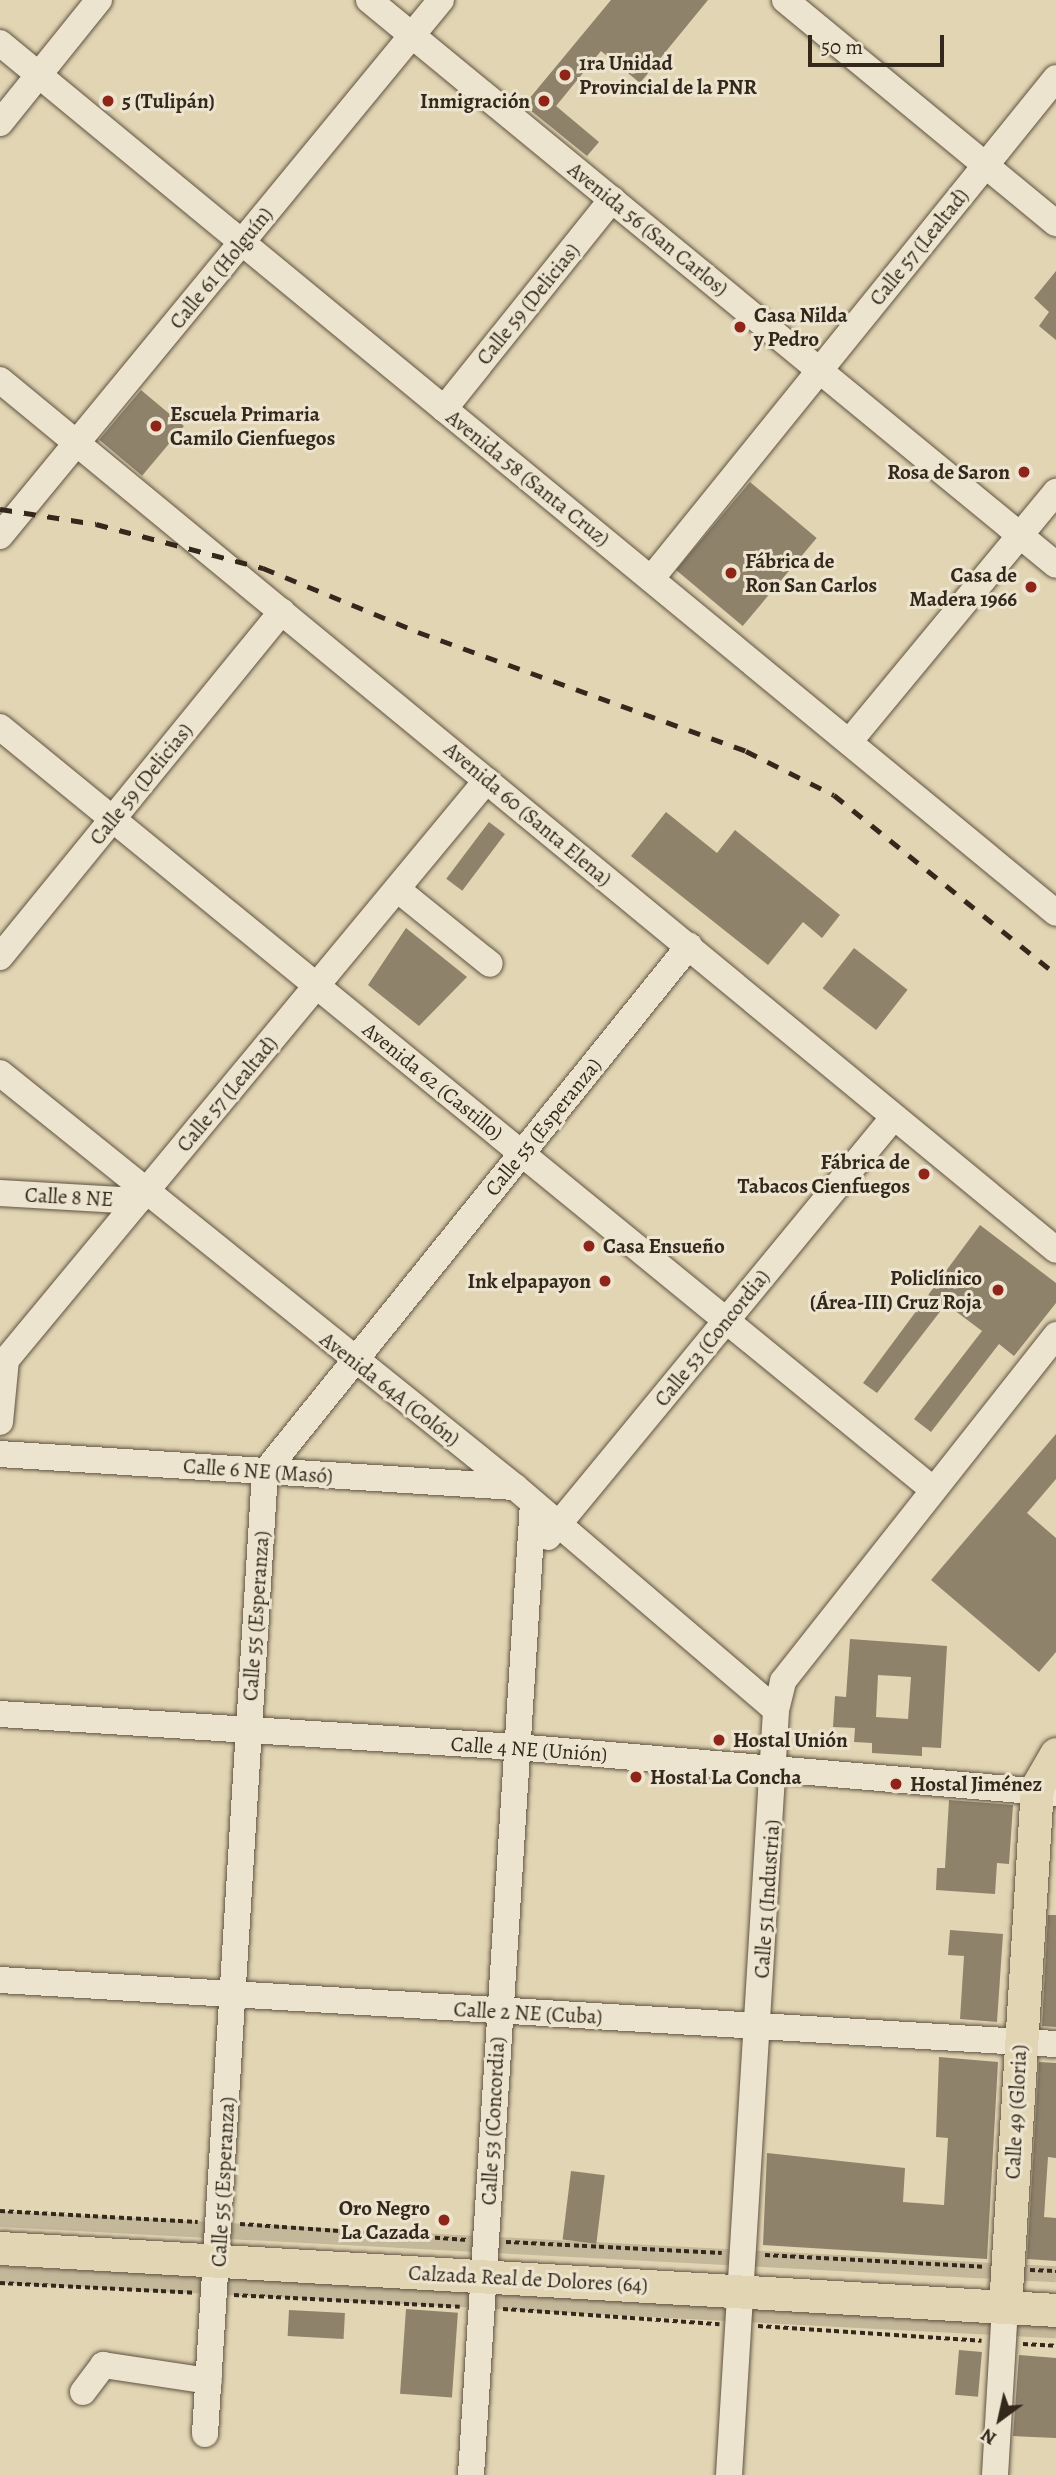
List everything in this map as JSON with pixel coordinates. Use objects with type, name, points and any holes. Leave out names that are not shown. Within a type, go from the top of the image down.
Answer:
[{"type":"main road","name":"Calle 49 (Gloria)","points":[[1005,2308],[1020,2042],[1047,1790],[1056,1754]]},
{"type":"main road","name":"Calzada Real de Dolores (64)","points":[[0,2248],[220,2262],[482,2292],[742,2291],[1056,2311]]},
{"type":"street","points":[[0,123],[99,0]]},
{"type":"street","name":"Avenida 56 (San Carlos)","points":[[369,0],[1056,565]]},
{"type":"street","name":"Calle 61 (Holguín)","points":[[0,536],[441,0]]},
{"type":"street","points":[[785,0],[1056,223]]},
{"type":"street","name":"Avenida 58 (Santa Cruz)","points":[[0,43],[1054,908]]},
{"type":"street","name":"Calle 57 (Lealtad)","points":[[651,579],[1056,78]]},
{"type":"street","name":"Calle 59 (Delicias)","points":[[444,409],[612,199]]},
{"type":"street","name":"Avenida 60 (Santa Elena)","points":[[0,380],[1056,1250]]},
{"type":"street","points":[[849,742],[1056,492]]},
{"type":"street","name":"Calle 59 (Delicias)","points":[[0,957],[282,611]]},
{"type":"street","name":"Avenida 62 (Castillo)","points":[[0,727],[931,1488]]},
{"type":"street","name":"Calle 57 (Lealtad)","points":[[0,1422],[6,1360],[487,780]]},
{"type":"street","points":[[397,889],[490,964]]},
{"type":"street","name":"Calle 55 (Esperanza)","points":[[205,2434],[220,2262],[248,1730],[265,1472],[689,946]]},
{"type":"street","name":"Avenida 64A (Colón)","points":[[0,1073],[141,1197],[524,1495],[776,1710]]},
{"type":"street","name":"Calle 53 (Concordia)","points":[[531,1557],[893,1118]]},
{"type":"street","name":"Calle 8 NE","points":[[0,1193],[141,1197]]},
{"type":"street","name":"Calle 51 (Industria)","points":[[729,2475],[775,1770],[776,1710],[792,1664],[1056,1335]]},
{"type":"street","name":"Calle 6 NE (Masó)","points":[[0,1454],[265,1472],[524,1495]]},
{"type":"street","name":"Calle 53 (Concordia)","points":[[471,2475],[516,1746],[531,1557],[524,1495]]},
{"type":"street","name":"Calle 4 NE (Unión)","points":[[0,1714],[516,1746],[775,1770],[1047,1790]]},
{"type":"street","name":"Calle 2 NE (Cuba)","points":[[0,1980],[499,2012],[759,2023],[1056,2045]]},
{"type":"street","name":"Calle 49 (Gloria)","points":[[995,2475],[1005,2308]]},
{"type":"street","points":[[83,2392],[103,2365],[209,2381]]},
{"type":"path","points":[[0,2211],[485,2241],[1056,2271]]},
{"type":"path","points":[[0,2283],[216,2294],[482,2292],[739,2325],[1056,2346]]},
{"type":"shaded area","points":[[0,2211],[1056,2266],[1056,2282],[0,2227]]},
{"type":"shaded area","points":[[0,2266],[1056,2321],[1056,2338],[0,2283]]},
{"type":"building","name":"1ra Unidad Provincial de la PNR","points":[[611,0],[708,0],[640,83],[601,51],[556,106],[599,142],[587,156],[524,105]]},
{"type":"building","points":[[1056,271],[1056,340],[1039,326],[1049,312],[1034,298]]},
{"type":"building","points":[[141,390],[184,426],[142,476],[99,440]]},
{"type":"building","points":[[750,482],[817,538],[743,626],[676,570]]},
{"type":"building","points":[[666,812],[717,853],[735,830],[840,915],[822,938],[803,922],[768,965],[631,856]]},
{"type":"building","points":[[489,822],[505,834],[462,891],[446,879]]},
{"type":"building","points":[[406,928],[467,977],[419,1026],[368,985]]},
{"type":"building","points":[[854,948],[908,990],[876,1030],[823,988]]},
{"type":"building","points":[[980,1225],[1056,1283],[1056,1303],[1014,1356],[999,1344],[931,1432],[914,1419],[982,1331],[946,1304],[877,1393],[863,1383]]},
{"type":"building","points":[[1056,1434],[1056,1479],[1027,1513],[1056,1538],[1056,1652],[1039,1672],[931,1580]]},
{"type":"building","points":[[850,1639],[947,1646],[941,1748],[922,1747],[922,1756],[872,1753],[872,1743],[854,1742],[855,1728],[833,1727],[835,1696],[846,1697]],"holes":[[[878,1675],[911,1677],[908,1719],[876,1717]]]},
{"type":"building","points":[[949,1800],[1013,1805],[1009,1864],[997,1863],[995,1894],[936,1890],[937,1868],[945,1868]]},
{"type":"building","points":[[1048,1915],[1056,1915],[1056,2027],[1042,2026]]},
{"type":"building","points":[[950,1930],[1003,1934],[997,2022],[960,2019],[964,1956],[948,1955]]},
{"type":"building","points":[[939,2057],[998,2062],[987,2259],[763,2245],[767,2153],[905,2168],[903,2202],[944,2205],[948,2138],[936,2137]]},
{"type":"building","points":[[1039,2062],[1056,2063],[1056,2158],[1048,2157],[1044,2217],[1056,2218],[1056,2261],[1027,2259]]},
{"type":"building","points":[[571,2171],[605,2175],[596,2244],[563,2239]]},
{"type":"building","points":[[406,2309],[458,2313],[452,2397],[400,2394]]},
{"type":"building","points":[[289,2310],[345,2313],[344,2339],[288,2336]]},
{"type":"building","points":[[959,2350],[982,2352],[978,2397],[955,2395]]},
{"type":"building","points":[[1019,2355],[1056,2358],[1056,2438],[1013,2436]]},
{"type":"railway","points":[[0,509],[96,524],[263,568],[418,632],[746,751],[834,795],[1056,974]]},
{"type":"place","name":"1ra Unidad Provincial de la PNR","points":[[565,75]]},
{"type":"place","name":"5 (Tulipán)","points":[[108,101]]},
{"type":"place","name":"Inmigración","points":[[544,101]]},
{"type":"place","name":"Casa Nilda y Pedro","points":[[740,327]]},
{"type":"place","name":"Escuela Primaria Camilo Cienfuegos","points":[[156,426]]},
{"type":"place","name":"Rosa de Saron","points":[[1024,472]]},
{"type":"place","name":"Fábrica de Ron San Carlos","points":[[731,573]]},
{"type":"place","name":"Casa de Madera 1966","points":[[1031,587]]},
{"type":"place","name":"Fábrica de Tabacos Cienfuegos","points":[[924,1174]]},
{"type":"place","name":"Casa Ensueño","points":[[589,1246]]},
{"type":"place","name":"Ink elpapayon","points":[[605,1281]]},
{"type":"place","name":"Policlínico (Área-III) Cruz Roja","points":[[998,1290]]},
{"type":"place","name":"Hostal Unión","points":[[719,1740]]},
{"type":"place","name":"Hostal La Concha","points":[[636,1777]]},
{"type":"place","name":"Hostal Jiménez","points":[[896,1784]]},
{"type":"place","name":"Oro Negro La Cazada","points":[[444,2220]]}]
